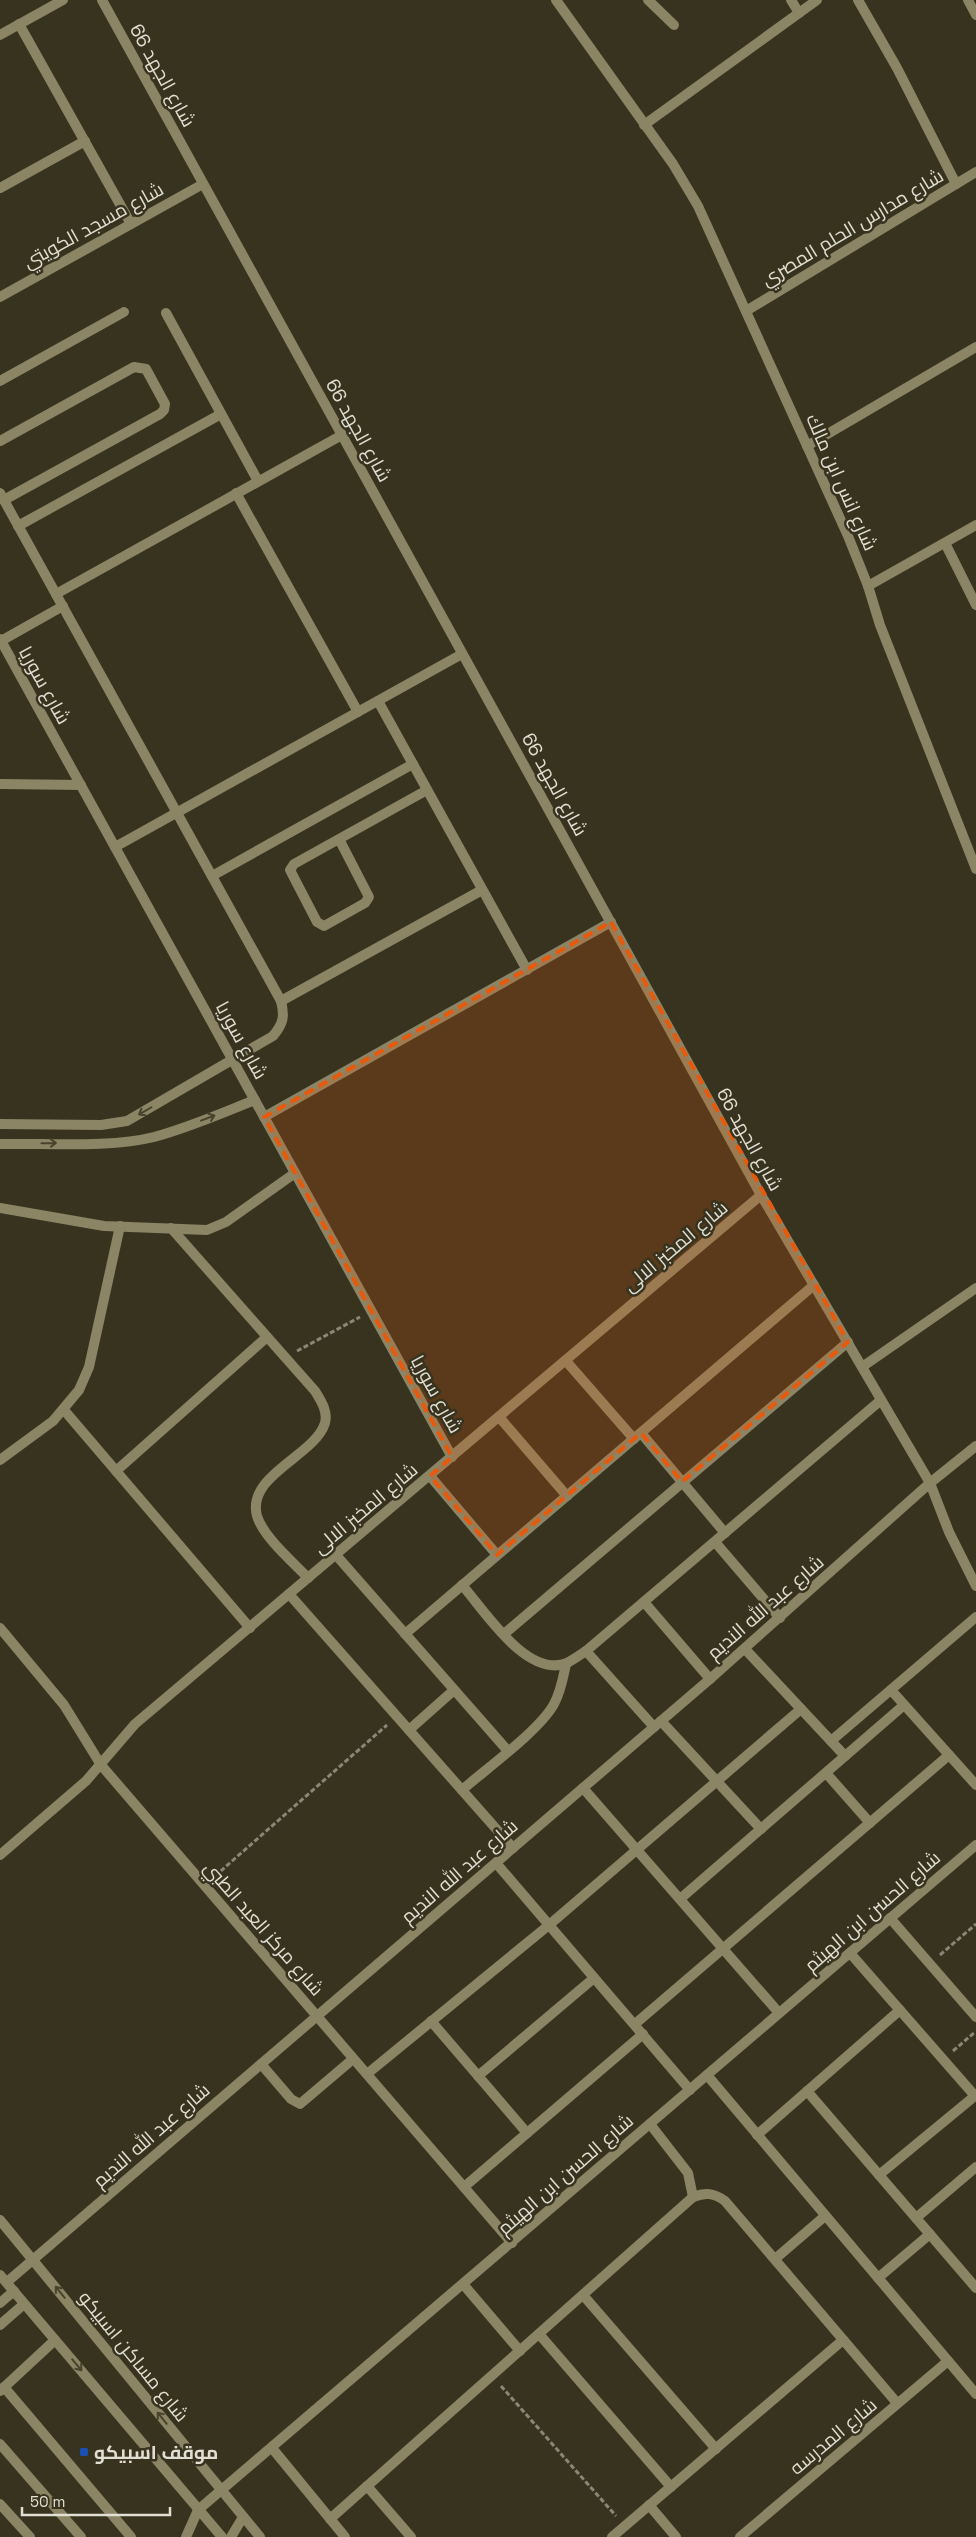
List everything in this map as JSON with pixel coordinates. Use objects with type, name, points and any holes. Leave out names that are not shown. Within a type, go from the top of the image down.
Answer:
[{"type":"street","points":[[0,35],[63,0]]},
{"type":"street","name":"شارع الجهد 66","points":[[102,0],[762,1195],[930,1483],[949,1532],[976,1586]]},
{"type":"street","name":"شارع انس ابن مالك","points":[[556,0],[644,126],[673,164],[698,206],[848,536],[868,586],[880,625],[976,869]]},
{"type":"street","points":[[648,0],[674,24]]},
{"type":"street","points":[[791,0],[799,13]]},
{"type":"street","points":[[644,126],[817,0]]},
{"type":"street","points":[[858,0],[897,68],[956,184]]},
{"type":"street","points":[[968,0],[976,15]]},
{"type":"street","points":[[19,24],[131,224]]},
{"type":"street","points":[[0,188],[85,141]]},
{"type":"street","name":"شارع مدارس الحلم المصري","points":[[746,311],[976,172]]},
{"type":"street","name":"شارع مسجد الكويتي","points":[[0,297],[203,184]]},
{"type":"street","points":[[0,381],[124,312]]},
{"type":"street","points":[[166,313],[258,481]]},
{"type":"street","points":[[807,446],[976,348]]},
{"type":"street","points":[[0,441],[134,367],[146,369],[165,404],[160,414],[2,497],[281,1001],[284,1014],[282,1026],[273,1036],[127,1121],[101,1125],[0,1124]]},
{"type":"street","points":[[18,526],[221,414]]},
{"type":"street","points":[[56,594],[342,435]]},
{"type":"street","points":[[236,493],[358,712]]},
{"type":"street","points":[[868,586],[976,525]]},
{"type":"street","points":[[945,543],[976,605]]},
{"type":"street","points":[[0,640],[63,606]]},
{"type":"street","name":"شارع سوريا","points":[[0,640],[452,1457]]},
{"type":"street","points":[[115,847],[462,654]]},
{"type":"street","points":[[378,701],[527,970]]},
{"type":"street","points":[[212,876],[413,764]]},
{"type":"street","points":[[0,784],[80,785]]},
{"type":"street","points":[[338,839],[369,897],[365,904],[324,926],[317,922],[290,870],[294,864],[338,839],[427,790]]},
{"type":"street","points":[[281,1001],[482,890]]},
{"type":"street","points":[[264,1117],[611,922]]},
{"type":"street","points":[[0,1144],[126,1142],[153,1137],[179,1129],[255,1100]]},
{"type":"street","points":[[0,1208],[88,1224],[208,1230],[217,1227],[295,1173]]},
{"type":"street","name":"شارع المخبز الالى","points":[[0,1855],[86,1782],[135,1724],[762,1195]]},
{"type":"street","points":[[0,1460],[53,1421],[79,1390],[89,1367],[120,1226]]},
{"type":"street","points":[[171,1228],[315,1391],[324,1406],[325,1423],[316,1438],[268,1480],[258,1496],[257,1515],[265,1532],[308,1578]]},
{"type":"street","points":[[405,1634],[814,1285]]},
{"type":"street","points":[[862,1367],[976,1288]]},
{"type":"street","points":[[116,1471],[267,1337]]},
{"type":"street","points":[[504,1634],[848,1342]]},
{"type":"street","points":[[566,1361],[682,1482],[725,1533]]},
{"type":"street","points":[[462,1585],[521,1653],[542,1665],[566,1664],[586,1651],[881,1400]]},
{"type":"street","points":[[64,1410],[250,1628]]},
{"type":"street","points":[[500,1418],[567,1496]]},
{"type":"street","name":"شارع عبد الله النديم","points":[[3,2278],[34,2259],[745,1649],[930,1483],[976,1446]]},
{"type":"street","points":[[430,1476],[497,1555]]},
{"type":"street","points":[[715,1542],[780,1618]]},
{"type":"street","points":[[336,1555],[507,1750]]},
{"type":"street","points":[[290,1594],[513,1848]]},
{"type":"street","points":[[644,1602],[710,1679]]},
{"type":"street","points":[[831,1741],[976,1617]]},
{"type":"street","name":"شارع مركز العبد الطبي","points":[[0,1628],[64,1705],[101,1765],[512,2242]]},
{"type":"street","points":[[745,1649],[846,1756]]},
{"type":"street","points":[[586,1651],[716,1781],[761,1830]]},
{"type":"street","points":[[462,1790],[540,1722],[554,1705],[562,1685],[566,1664]]},
{"type":"street","points":[[409,1730],[454,1690]]},
{"type":"street","points":[[891,1690],[976,1786]]},
{"type":"street","points":[[680,1899],[904,1705]]},
{"type":"street","points":[[367,2074],[549,1925],[801,1709]]},
{"type":"street","points":[[635,2024],[949,1755]]},
{"type":"street","points":[[826,1773],[870,1823]]},
{"type":"street","points":[[583,1788],[779,2013]]},
{"type":"street","name":"شارع الحسن ابن الهيثم","points":[[186,2537],[198,2510],[976,1845]]},
{"type":"street","points":[[496,1863],[690,2090]]},
{"type":"street","points":[[890,1918],[976,2016]]},
{"type":"street","points":[[850,1953],[976,2095],[880,2175]]},
{"type":"street","points":[[478,2076],[594,1978]]},
{"type":"street","points":[[757,2135],[900,2010]]},
{"type":"street","points":[[431,2021],[527,2133]]},
{"type":"street","points":[[464,2187],[643,2034]]},
{"type":"street","points":[[261,2064],[291,2100],[300,2104],[354,2059]]},
{"type":"street","points":[[707,2075],[976,2394]]},
{"type":"street","points":[[806,2091],[976,2288]]},
{"type":"street","points":[[650,2124],[688,2172],[693,2197]]},
{"type":"street","points":[[916,2218],[975,2169]]},
{"type":"street","points":[[330,2519],[693,2197],[704,2193],[716,2194],[725,2201],[898,2404]]},
{"type":"street","points":[[775,2259],[825,2216]]},
{"type":"street","name":"شارع مساكن اسبيكو","points":[[0,2220],[34,2259],[260,2537]]},
{"type":"street","points":[[878,2278],[930,2234]]},
{"type":"street","points":[[3,2278],[222,2537]]},
{"type":"street","points":[[463,2284],[520,2351]]},
{"type":"street","points":[[0,2303],[14,2291]]},
{"type":"street","points":[[583,2295],[716,2449]]},
{"type":"street","points":[[0,2325],[24,2304]]},
{"type":"street","points":[[539,2334],[671,2487]]},
{"type":"street","points":[[55,2340],[2,2389],[131,2537]]},
{"type":"street","points":[[612,2537],[843,2340]]},
{"type":"street","name":"شارع المدرسه","points":[[740,2537],[948,2361]]},
{"type":"street","points":[[0,2444],[81,2537]]},
{"type":"street","points":[[272,2448],[345,2537]]},
{"type":"street","points":[[367,2486],[411,2537]]},
{"type":"street","points":[[0,2504],[30,2537]]},
{"type":"street","points":[[649,2506],[676,2537]]},
{"type":"street","points":[[231,2537],[243,2517]]},
{"type":"path","points":[[285,1357],[371,1310]]},
{"type":"path","points":[[204,1886],[396,1716]]},
{"type":"path","points":[[930,1964],[976,1924]]},
{"type":"path","points":[[943,2059],[976,2031]]},
{"type":"path","points":[[492,2376],[625,2526]]},
{"type":"highlighted area","points":[[611,922],[848,1342],[682,1482],[641,1433],[497,1555],[430,1476],[452,1457],[264,1117]]},
{"type":"place","name":"موقف اسبيكو","points":[[84,2452]]}]
